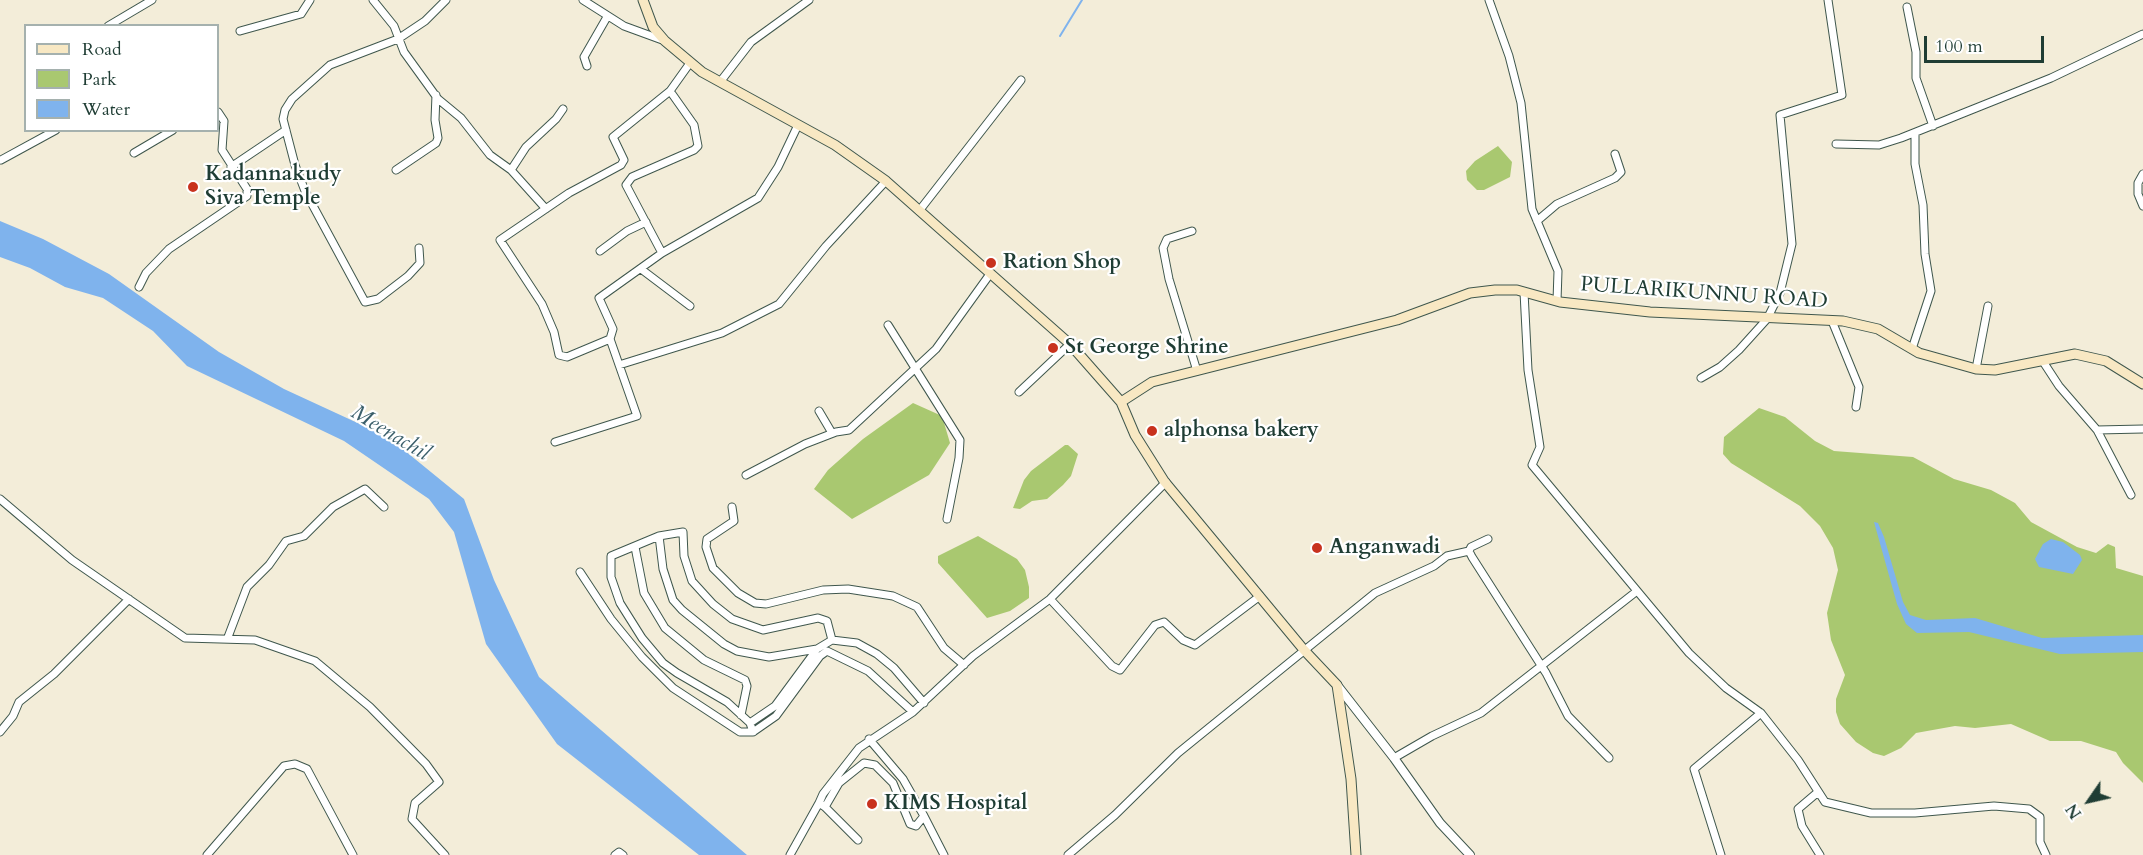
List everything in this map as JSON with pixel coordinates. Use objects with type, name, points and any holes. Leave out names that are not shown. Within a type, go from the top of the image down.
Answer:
[{"type":"main road","points":[[643,0],[653,27],[690,63],[835,145],[886,181],[1070,344],[1121,402],[1135,435],[1166,482],[1304,650],[1337,685],[1352,779],[1356,855]]},
{"type":"main road","name":"PULLARIKUNNU ROAD","points":[[1121,402],[1152,382],[1397,320],[1470,293],[1495,290],[1524,292],[1557,301],[1650,312],[1832,321],[1878,329],[1912,349],[1976,369],[1995,370],[2075,354],[2106,361],[2143,384]]},
{"type":"street","points":[[240,31],[302,14],[310,0]]},
{"type":"street","points":[[373,0],[394,26],[404,52],[436,95],[461,118],[470,133],[490,155],[512,170],[546,209]]},
{"type":"street","points":[[419,248],[420,263],[408,276],[378,299],[365,302],[305,191],[295,165],[283,119],[285,110],[321,71],[371,47],[398,39],[425,21],[446,0]]},
{"type":"street","points":[[583,0],[608,17],[641,34],[665,41]]},
{"type":"street","points":[[720,82],[751,42],[809,0]]},
{"type":"street","points":[[1489,0],[1509,56],[1521,103],[1527,135],[1528,184],[1537,221],[1558,272],[1557,301]]},
{"type":"street","points":[[1701,378],[1720,367],[1767,319],[1780,293],[1792,244],[1780,115],[1842,95],[1828,0]]},
{"type":"street","points":[[111,24],[148,1]]},
{"type":"street","points":[[1906,7],[1916,52],[1916,78],[1933,126]]},
{"type":"street","points":[[586,66],[584,57],[608,17]]},
{"type":"street","points":[[1836,144],[1880,145],[1916,133],[2050,78],[2143,34]]},
{"type":"street","points":[[610,339],[567,357],[559,355],[554,332],[542,304],[500,240],[569,193],[621,165],[624,160],[613,137],[670,91],[690,63]]},
{"type":"street","points":[[919,211],[1021,80]]},
{"type":"street","points":[[627,182],[632,177],[694,150],[698,146],[694,125],[670,91]]},
{"type":"street","points":[[396,170],[436,143],[438,138],[435,120],[436,95]]},
{"type":"street","points":[[512,170],[526,147],[563,109]]},
{"type":"street","points":[[139,287],[146,273],[169,249],[247,196],[247,189],[222,150],[224,121],[219,114]]},
{"type":"street","points":[[555,442],[637,416],[610,339],[613,329],[599,298],[662,253],[728,217],[762,194],[798,125]]},
{"type":"street","points":[[231,167],[286,130]]},
{"type":"street","points":[[1,160],[52,132]]},
{"type":"street","points":[[1912,349],[1931,291],[1925,254],[1923,206],[1915,164],[1916,133]]},
{"type":"street","points":[[134,153],[157,134]]},
{"type":"street","points":[[1537,221],[1557,204],[1615,178],[1621,172],[1615,154]]},
{"type":"street","points":[[621,165],[627,188],[662,253]]},
{"type":"street","points":[[2143,174],[2138,183],[2138,194],[2143,206]]},
{"type":"street","points":[[619,365],[722,333],[779,304],[826,246],[886,181]]},
{"type":"street","points":[[600,251],[627,231],[646,222]]},
{"type":"street","points":[[1192,231],[1167,239],[1163,248],[1168,279],[1197,371]]},
{"type":"street","points":[[641,268],[690,306]]},
{"type":"street","points":[[746,475],[832,433],[849,430],[936,349],[990,274]]},
{"type":"street","points":[[1524,292],[1528,370],[1540,447],[1532,465],[1689,653],[1726,688],[1761,713],[1825,802],[1871,813],[1915,813],[1994,806],[2029,809],[2040,817],[2040,842],[2046,855]]},
{"type":"street","points":[[1976,369],[1988,306]]},
{"type":"street","points":[[1832,321],[1859,387],[1856,407]]},
{"type":"street","points":[[888,325],[960,440],[959,458],[947,519]]},
{"type":"street","points":[[1019,392],[1070,344]]},
{"type":"street","points":[[2042,360],[2059,386],[2097,430],[2131,495]]},
{"type":"street","points":[[819,411],[832,433]]},
{"type":"street","points":[[2097,430],[2143,429]]},
{"type":"street","points":[[790,855],[859,748],[913,712],[973,656],[1050,599],[1166,482]]},
{"type":"street","points":[[228,637],[247,587],[269,565],[286,541],[304,536],[333,507],[365,489],[384,507]]},
{"type":"street","points":[[0,499],[72,560],[184,638],[228,637],[255,640],[315,661],[370,707],[426,764],[439,782],[415,803],[412,819],[445,855]]},
{"type":"street","points":[[732,507],[734,520],[707,539],[705,547],[712,568],[738,592],[755,603],[766,604],[823,590],[848,589],[893,596],[917,607],[944,648],[964,665]]},
{"type":"street","points":[[753,732],[750,723],[727,702],[694,685],[663,663],[626,614],[611,577],[610,560],[612,556],[659,536],[683,532],[684,556],[692,581],[713,604],[732,619],[763,630],[822,617],[827,621],[832,640]]},
{"type":"street","points":[[659,536],[663,570],[673,600],[711,635],[737,651],[769,657],[817,649],[832,640],[857,643],[877,654],[894,668],[924,703]]},
{"type":"street","points":[[1068,855],[1115,815],[1178,753],[1375,593],[1448,556],[1469,551],[1471,547],[1488,538]]},
{"type":"street","points":[[634,547],[639,581],[665,628],[704,660],[745,680],[747,686],[741,714]]},
{"type":"street","points":[[1469,551],[1541,666],[1568,716],[1609,758]]},
{"type":"street","points":[[580,572],[611,619],[642,657],[673,688],[740,732],[753,732],[776,716],[815,663],[827,651],[868,671],[913,712]]},
{"type":"street","points":[[1394,758],[1432,736],[1481,713],[1637,591]]},
{"type":"street","points":[[1050,599],[1112,666],[1120,670],[1155,625],[1164,622],[1183,640],[1195,645],[1260,596]]},
{"type":"street","points":[[0,732],[13,716],[19,702],[54,674],[129,599]]},
{"type":"street","points":[[750,723],[775,706],[817,649]]},
{"type":"street","points":[[1337,685],[1394,758],[1440,823],[1470,855]]},
{"type":"street","points":[[1721,855],[1694,769],[1761,713]]},
{"type":"street","points":[[870,739],[903,779],[944,855]]},
{"type":"street","points":[[822,805],[839,783],[864,763],[875,765],[893,783],[910,824],[916,826],[924,816]]},
{"type":"street","points":[[207,855],[284,766],[295,764],[307,770],[353,855]]},
{"type":"street","points":[[1818,792],[1798,808],[1802,826],[1820,855]]},
{"type":"street","points":[[822,805],[858,840]]},
{"type":"street","points":[[615,855],[619,852],[623,855]]},
{"type":"green space","points":[[1498,146],[1512,162],[1510,177],[1484,190],[1477,190],[1467,180],[1466,171],[1475,161]]},
{"type":"green space","points":[[913,403],[942,416],[950,443],[929,475],[852,519],[814,489],[828,470],[863,439]]},
{"type":"green space","points":[[1759,408],[1785,417],[1815,441],[1834,451],[1913,457],[1954,479],[1991,490],[2015,503],[2031,522],[2077,547],[2096,553],[2108,544],[2115,547],[2116,568],[2143,576],[2143,783],[2123,763],[2116,752],[2081,741],[2050,741],[2011,724],[1975,728],[1955,726],[1916,733],[1901,748],[1884,756],[1873,753],[1856,742],[1840,724],[1836,712],[1836,699],[1845,675],[1831,640],[1827,613],[1838,570],[1833,548],[1820,526],[1800,506],[1731,463],[1723,454],[1724,437]]},
{"type":"green space","points":[[1065,445],[1078,454],[1071,476],[1047,499],[1032,501],[1020,509],[1013,508],[1024,480],[1031,471]]},
{"type":"green space","points":[[978,536],[1017,559],[1025,570],[1029,587],[1029,598],[1010,611],[987,618],[938,563],[938,556]]},
{"type":"water","points":[[0,221],[43,239],[109,274],[219,352],[284,389],[388,437],[464,499],[494,580],[539,677],[747,855],[699,855],[557,744],[486,644],[454,532],[429,499],[344,441],[187,366],[153,331],[103,298],[65,287],[30,268],[0,257]]},
{"type":"water","points":[[1874,522],[1878,523],[1884,537],[1903,602],[1910,615],[1926,620],[1975,618],[2042,638],[2143,635],[2143,652],[2060,654],[1969,632],[1917,633],[1906,624],[1897,604]]},
{"type":"water","points":[[2051,539],[2063,542],[2080,555],[2082,560],[2073,574],[2039,567],[2035,559],[2043,544]]},
{"type":"waterway","points":[[1060,36],[1082,0]]},
{"type":"place","name":"Kadannakudy Siva Temple","points":[[193,187]]},
{"type":"place","name":"Ration Shop","points":[[991,263]]},
{"type":"place","name":"St George Shrine","points":[[1053,348]]},
{"type":"place","name":"alphonsa bakery","points":[[1152,431]]},
{"type":"place","name":"Anganwadi","points":[[1317,548]]},
{"type":"place","name":"KIMS Hospital","points":[[872,804]]},
{"type":"water label","name":"Meenachil","points":[[390,434]]}]
